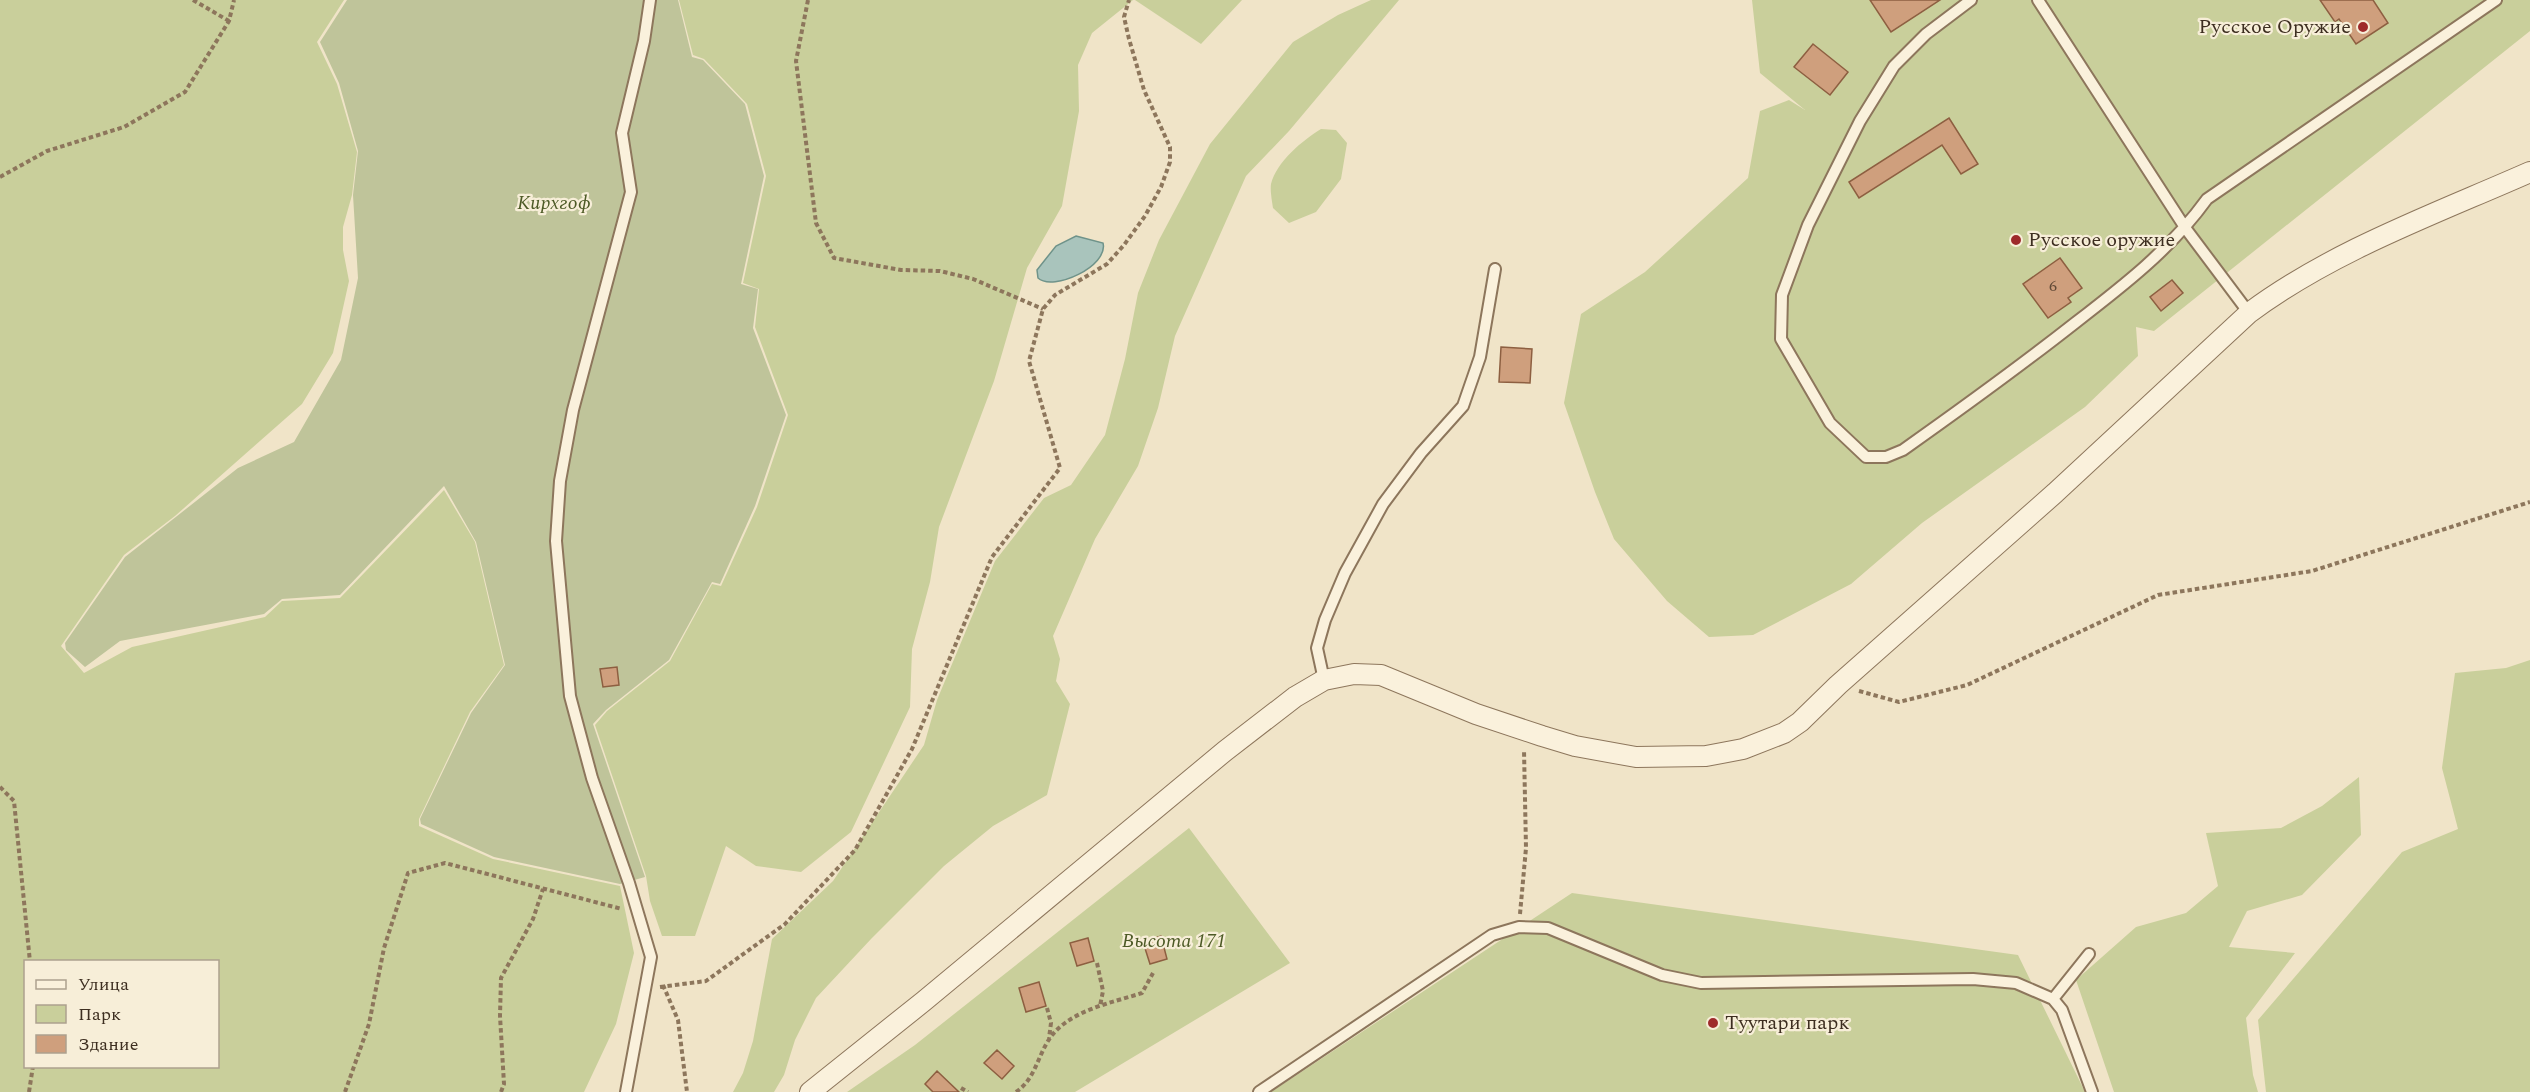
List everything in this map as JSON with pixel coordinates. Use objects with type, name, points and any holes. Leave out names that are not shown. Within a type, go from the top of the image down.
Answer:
[{"type":"street","points":[[810,1092],[924,1001],[1225,751],[1295,697],[1324,680],[1354,674],[1381,675],[1476,714],[1522,729],[1575,746],[1636,757],[1706,756],[1751,747],[1784,733],[1800,722],[1838,685],[2055,493],[2249,313],[2274,294],[2370,243],[2530,172]]},
{"type":"lane","points":[[626,1092],[651,957],[592,778],[570,696],[556,541],[560,481],[573,411],[631,192],[622,133],[644,41],[650,0]]},
{"type":"lane","points":[[1971,0],[1926,34],[1894,66],[1860,121],[1808,225],[1782,295],[1781,339],[1830,423],[1866,457],[1886,457],[1903,450],[2028,360],[2118,290],[2186,229],[2207,199],[2496,0]]},
{"type":"lane","points":[[2038,0],[2186,229],[2249,313]]},
{"type":"lane","points":[[1324,680],[1317,648],[1324,620],[1345,573],[1383,504],[1421,453],[1463,406],[1480,357],[1494,269]]},
{"type":"lane","points":[[1258,1092],[1492,935],[1519,927],[1548,928],[1662,975],[1701,983],[1973,979],[2016,983],[2053,999],[2062,1010],[2092,1092]]},
{"type":"lane","points":[[2053,999],[2089,954]]},
{"type":"path","points":[[193,0],[229,21]]},
{"type":"path","points":[[0,177],[47,151],[123,128],[185,92],[229,21],[234,0]]},
{"type":"path","points":[[808,0],[796,61],[816,223],[834,258],[900,270],[940,271],[973,279],[1043,309]]},
{"type":"path","points":[[645,989],[706,981],[785,924],[855,850],[912,749],[992,557],[1060,468],[1029,360],[1043,309],[1055,295],[1107,264],[1124,245],[1145,216],[1170,162],[1170,147],[1144,90],[1129,39],[1124,17],[1129,0]]},
{"type":"path","points":[[1838,685],[1899,702],[1967,685],[2158,595],[2312,571],[2530,502]]},
{"type":"path","points":[[1519,927],[1526,848],[1522,729]]},
{"type":"path","points":[[0,787],[14,801],[30,960]]},
{"type":"path","points":[[345,1092],[369,1024],[384,948],[408,873],[446,863],[638,914]]},
{"type":"path","points":[[501,1092],[504,1084],[500,1016],[501,978],[533,919],[543,889]]},
{"type":"path","points":[[651,957],[678,1020],[687,1092]]},
{"type":"path","points":[[1097,963],[1103,991],[1100,1007]]},
{"type":"path","points":[[1049,1039],[1071,1019],[1142,993],[1153,974]]},
{"type":"path","points":[[1016,1092],[1032,1077],[1049,1039],[1051,1023],[1047,1008]]},
{"type":"path","points":[[29,1092],[33,1068]]},
{"type":"path","points":[[961,1088],[968,1092]]},
{"type":"green space","points":[[0,0],[344,0],[317,42],[337,84],[357,152],[352,195],[343,227],[343,250],[349,281],[333,353],[302,404],[175,516],[124,555],[61,646],[84,673],[132,647],[265,617],[282,601],[340,598],[444,490],[475,542],[504,665],[470,712],[419,819],[419,826],[493,859],[620,886],[634,953],[616,1024],[584,1092],[0,1092]]},
{"type":"green space","name":"Кирхгоф","points":[[347,0],[678,0],[692,57],[703,60],[745,104],[764,176],[741,284],[758,289],[753,328],[786,415],[755,506],[720,584],[712,582],[669,660],[606,710],[593,724],[645,877],[620,884],[494,857],[421,824],[420,819],[471,713],[505,665],[476,542],[444,486],[340,595],[282,599],[264,614],[120,641],[85,667],[66,650],[65,643],[125,557],[238,468],[294,442],[341,360],[358,278],[353,195],[358,151],[339,83],[320,42]]},
{"type":"green space","points":[[679,0],[1133,0],[1092,33],[1078,65],[1079,111],[1062,206],[1027,268],[994,381],[939,527],[930,582],[912,649],[910,707],[851,832],[801,872],[756,866],[726,846],[695,936],[662,936],[650,901],[646,876],[595,725],[607,711],[670,661],[712,584],[721,586],[757,507],[788,415],[755,327],[759,289],[743,283],[766,176],[747,104],[704,59],[693,55]]},
{"type":"green space","points":[[1135,0],[1242,0],[1201,44]]},
{"type":"green space","points":[[1371,0],[1399,0],[1289,131],[1246,176],[1175,336],[1158,408],[1138,466],[1095,539],[1053,636],[1060,659],[1056,681],[1070,704],[1047,795],[993,826],[944,866],[816,998],[795,1040],[784,1075],[774,1092],[733,1092],[743,1073],[753,1041],[772,939],[833,881],[924,745],[937,700],[995,561],[1044,498],[1071,485],[1105,435],[1125,359],[1138,293],[1159,240],[1210,144],[1293,42],[1338,15]]},
{"type":"green space","name":"Русское оружие","points":[[1752,0],[2530,0],[2530,31],[2154,331],[2136,327],[2138,356],[2085,407],[1922,523],[1851,584],[1753,635],[1709,637],[1667,601],[1614,539],[1564,403],[1581,314],[1645,272],[1748,178],[1760,111],[1789,100],[1805,110],[1760,73]]},
{"type":"green space","points":[[1321,129],[1336,130],[1347,143],[1341,179],[1316,212],[1289,223],[1273,208],[1271,184],[1284,160],[1306,139]]},
{"type":"green space","points":[[2530,660],[2530,1092],[2266,1092],[2258,1020],[2402,852],[2458,829],[2442,768],[2455,673],[2506,668]]},
{"type":"green space","points":[[2359,777],[2361,835],[2302,895],[2247,911],[2229,947],[2295,953],[2246,1018],[2253,1075],[2258,1092],[2114,1092],[2076,980],[2136,927],[2186,913],[2218,886],[2206,833],[2281,828],[2322,806]]},
{"type":"green space","name":"Высота 171","points":[[1189,828],[1290,963],[1075,1092],[847,1092],[915,1045]]},
{"type":"green space","name":"Туутари парк","points":[[1572,893],[2018,955],[2085,1092],[1271,1092]]},
{"type":"water","points":[[1076,236],[1103,243],[1103,252],[1097,260],[1089,268],[1067,279],[1055,282],[1038,278],[1037,270],[1056,246]]},
{"type":"building","points":[[1870,0],[1940,0],[1891,32]]},
{"type":"building","name":"Русское Оружие","points":[[2320,0],[2373,0],[2388,23],[2356,44],[2339,19],[2335,22]]},
{"type":"building","points":[[1813,44],[1848,72],[1830,95],[1794,67]]},
{"type":"building","points":[[1949,118],[1978,164],[1961,174],[1942,145],[1859,198],[1849,182]]},
{"type":"building","points":[[2060,258],[2082,288],[2068,298],[2071,302],[2048,318],[2023,284]]},
{"type":"building","points":[[2172,280],[2183,293],[2161,311],[2150,297]]},
{"type":"building","points":[[1501,347],[1532,349],[1530,383],[1499,382]]},
{"type":"building","points":[[617,667],[619,685],[603,687],[600,669]]},
{"type":"building","points":[[1161,936],[1167,959],[1150,964],[1143,942]]},
{"type":"building","points":[[1088,938],[1094,961],[1077,966],[1070,943]]},
{"type":"building","points":[[1039,982],[1046,1006],[1026,1012],[1019,988]]},
{"type":"building","points":[[997,1050],[1014,1066],[1002,1079],[984,1063]]},
{"type":"building","points":[[937,1071],[959,1092],[933,1092],[925,1084]]},
{"type":"place","name":"Русское Оружие","points":[[2363,27]]},
{"type":"place","name":"Русское оружие","points":[[2016,240]]},
{"type":"place","name":"Туутари парк","points":[[1713,1023]]}]
